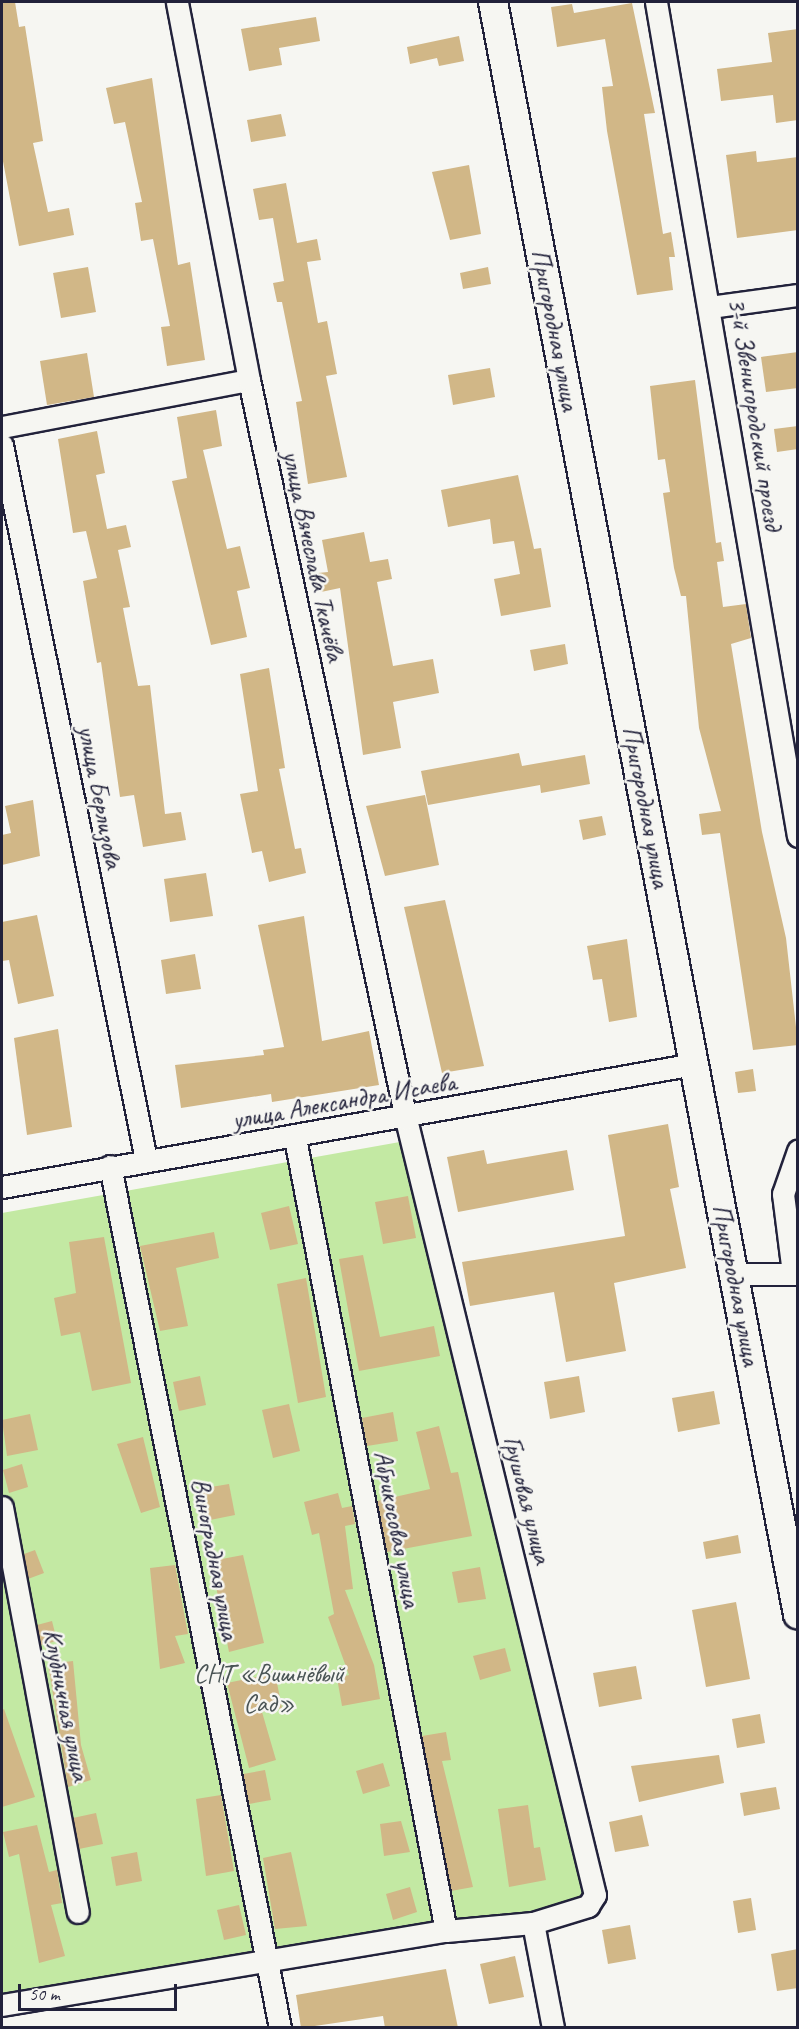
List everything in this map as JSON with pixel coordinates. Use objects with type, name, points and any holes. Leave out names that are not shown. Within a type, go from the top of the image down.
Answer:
[{"type":"street","name":"улица Вячеслава Ткачёва","points":[[177,2],[249,380],[406,1119]]},
{"type":"street","name":"Пригородная улица","points":[[493,2],[798,1614]]},
{"type":"street","name":"3-й Звенигородский проезд","points":[[656,2],[710,307],[798,836]]},
{"type":"street","points":[[710,307],[798,295]]},
{"type":"street","points":[[2,427],[249,380]]},
{"type":"street","name":"улица Берлизова","points":[[2,445],[146,1160]]},
{"type":"street","name":"улица Александра Исаева","points":[[2,1187],[110,1166],[406,1119],[694,1064]]},
{"type":"street","name":"Грушовая улица","points":[[406,1119],[595,1895],[588,1906],[533,1923]]},
{"type":"street","name":"Абрикосовая улица","points":[[295,1138],[446,1931]]},
{"type":"street","points":[[734,1274],[796,1274],[783,1194],[798,1151]]},
{"type":"street","name":"Виноградная улица","points":[[110,1166],[280,2028]]},
{"type":"street","name":"Клубничная улица","points":[[2,1508],[78,1912]]},
{"type":"street","points":[[2,2005],[446,1931],[533,1923],[553,2028]]},
{"type":"green space","name":"СНТ «Вишнёвый Cад»","points":[[411,1140],[588,1906],[2,2005],[2,1213]]},
{"type":"building","points":[[2,2],[15,2],[19,27],[25,26],[43,141],[33,143],[48,212],[69,208],[74,235],[19,246],[2,156]]},
{"type":"building","points":[[632,3],[655,113],[644,114],[663,234],[671,232],[675,257],[669,257],[673,290],[637,295],[607,131],[602,87],[613,86],[605,39],[557,47],[551,7],[572,4],[574,13]]},
{"type":"building","points":[[316,17],[320,41],[279,48],[282,65],[249,71],[241,29]]},
{"type":"building","points":[[798,29],[798,120],[776,123],[773,95],[721,101],[717,69],[772,62],[768,33]]},
{"type":"building","points":[[459,36],[464,61],[439,66],[437,58],[410,64],[407,47]]},
{"type":"building","points":[[152,78],[178,265],[190,262],[205,360],[167,366],[161,327],[170,326],[153,239],[141,241],[135,203],[142,202],[125,122],[114,124],[106,88]]},
{"type":"building","points":[[281,114],[286,136],[251,142],[247,120]]},
{"type":"building","points":[[756,151],[757,162],[798,157],[798,230],[737,238],[726,155]]},
{"type":"building","points":[[469,165],[481,234],[450,240],[432,172]]},
{"type":"building","points":[[286,183],[297,243],[317,239],[321,260],[307,262],[318,323],[327,321],[337,374],[326,376],[347,477],[308,484],[296,402],[302,401],[282,302],[277,302],[273,283],[284,281],[273,218],[259,220],[253,189]]},
{"type":"building","points":[[88,267],[96,312],[61,318],[53,273]]},
{"type":"building","points":[[488,267],[491,284],[463,289],[460,273]]},
{"type":"building","points":[[798,352],[798,388],[766,392],[761,357]]},
{"type":"building","points":[[87,353],[94,397],[47,405],[40,361]]},
{"type":"building","points":[[490,368],[495,397],[453,405],[448,375]]},
{"type":"building","points":[[695,380],[716,543],[721,542],[724,561],[717,562],[723,607],[746,604],[751,638],[731,644],[762,832],[786,938],[798,1045],[753,1050],[720,833],[702,835],[699,814],[721,811],[699,728],[686,596],[681,596],[674,568],[663,493],[670,492],[665,459],[658,460],[650,386]]},
{"type":"building","points":[[216,410],[222,446],[203,450],[227,549],[240,546],[250,588],[237,591],[247,637],[211,645],[172,481],[187,478],[177,417]]},
{"type":"building","points":[[798,426],[798,449],[777,452],[774,429]]},
{"type":"building","points":[[97,431],[105,473],[96,475],[107,529],[126,525],[131,547],[118,550],[130,607],[123,608],[138,686],[150,685],[165,814],[181,812],[186,840],[143,847],[134,795],[120,797],[101,662],[97,663],[83,581],[97,578],[86,531],[73,533],[58,439]]},
{"type":"building","points":[[518,475],[534,549],[541,548],[551,607],[501,616],[494,579],[520,574],[514,541],[493,544],[490,519],[448,527],[441,490]]},
{"type":"building","points":[[364,532],[370,562],[388,559],[392,579],[377,582],[393,666],[433,659],[439,693],[393,702],[401,748],[363,755],[340,588],[321,592],[318,573],[328,572],[322,540]]},
{"type":"building","points":[[565,644],[568,664],[534,671],[530,650]]},
{"type":"building","points":[[269,668],[285,768],[279,769],[295,849],[301,848],[306,873],[269,882],[262,851],[252,853],[240,794],[258,791],[240,674]]},
{"type":"building","points":[[519,753],[522,766],[585,755],[590,784],[541,793],[540,785],[428,805],[421,771]]},
{"type":"building","points":[[425,795],[439,865],[385,876],[366,806]]},
{"type":"building","points":[[33,800],[40,856],[2,865],[2,835],[11,833],[5,806]]},
{"type":"building","points":[[602,816],[606,835],[583,840],[579,820]]},
{"type":"building","points":[[206,873],[213,916],[170,922],[164,879]]},
{"type":"building","points":[[445,900],[484,1066],[442,1073],[404,907]]},
{"type":"building","points":[[37,915],[54,996],[18,1004],[9,960],[2,961],[2,922]]},
{"type":"building","points":[[304,916],[322,1041],[369,1031],[379,1085],[272,1102],[271,1094],[181,1108],[175,1065],[264,1055],[263,1050],[284,1047],[258,925]]},
{"type":"building","points":[[627,939],[637,1017],[609,1022],[602,979],[593,980],[587,946]]},
{"type":"building","points":[[195,954],[201,989],[166,994],[161,960]]},
{"type":"building","points":[[58,1029],[72,1127],[27,1135],[14,1038]]},
{"type":"building","points":[[753,1069],[756,1091],[738,1093],[735,1072]]},
{"type":"building","points":[[668,1124],[679,1187],[670,1189],[686,1268],[614,1283],[626,1351],[566,1362],[554,1292],[470,1306],[462,1262],[625,1236],[608,1135]]},
{"type":"building","points":[[484,1150],[487,1164],[567,1150],[574,1190],[458,1212],[447,1157]]},
{"type":"building","points":[[408,1196],[416,1238],[383,1244],[375,1202]]},
{"type":"building","points":[[289,1206],[298,1244],[270,1250],[261,1213]]},
{"type":"building","points":[[214,1232],[219,1258],[176,1268],[188,1326],[160,1331],[140,1246]]},
{"type":"building","points":[[104,1237],[131,1383],[92,1391],[80,1332],[61,1336],[54,1298],[76,1293],[69,1242]]},
{"type":"building","points":[[363,1255],[380,1337],[434,1326],[440,1356],[359,1371],[339,1259]]},
{"type":"building","points":[[306,1278],[326,1397],[298,1403],[277,1284]]},
{"type":"building","points":[[200,1376],[206,1405],[179,1411],[173,1382]]},
{"type":"building","points":[[579,1376],[585,1412],[550,1419],[544,1382]]},
{"type":"building","points":[[714,1391],[720,1424],[678,1432],[672,1398]]},
{"type":"building","points":[[289,1404],[300,1451],[273,1458],[262,1410]]},
{"type":"building","points":[[393,1412],[398,1441],[367,1446],[362,1418]]},
{"type":"building","points":[[30,1414],[38,1450],[7,1456],[2,1420]]},
{"type":"building","points":[[439,1426],[451,1473],[458,1472],[472,1536],[387,1552],[377,1501],[430,1489],[416,1432]]},
{"type":"building","points":[[143,1437],[160,1507],[141,1513],[117,1444]]},
{"type":"building","points":[[22,1464],[28,1487],[9,1493],[3,1470]]},
{"type":"building","points":[[229,1484],[235,1515],[205,1521],[199,1489]]},
{"type":"building","points":[[338,1493],[342,1508],[352,1506],[355,1524],[345,1526],[353,1589],[345,1590],[374,1665],[380,1699],[342,1706],[337,1678],[349,1675],[328,1617],[334,1614],[319,1533],[312,1535],[304,1502]]},
{"type":"building","points":[[738,1535],[741,1553],[706,1559],[703,1542]]},
{"type":"building","points":[[35,1550],[44,1573],[28,1579],[24,1554]]},
{"type":"building","points":[[243,1555],[264,1643],[229,1652],[211,1561]]},
{"type":"building","points":[[175,1565],[188,1634],[175,1636],[185,1663],[160,1669],[150,1568]]},
{"type":"building","points":[[480,1567],[486,1599],[458,1603],[452,1572]]},
{"type":"building","points":[[736,1602],[750,1679],[706,1687],[692,1610]]},
{"type":"building","points":[[52,1621],[57,1641],[41,1645],[37,1625]]},
{"type":"building","points":[[505,1648],[511,1671],[480,1680],[473,1656]]},
{"type":"building","points":[[73,1661],[81,1745],[91,1780],[68,1787],[48,1664]]},
{"type":"building","points":[[636,1666],[642,1699],[599,1707],[593,1673]]},
{"type":"building","points":[[275,1673],[282,1708],[262,1712],[276,1760],[249,1768],[227,1683]]},
{"type":"building","points":[[4,1709],[35,1797],[2,1807],[2,1710]]},
{"type":"building","points":[[760,1714],[765,1743],[737,1748],[732,1719]]},
{"type":"building","points":[[446,1732],[451,1760],[442,1761],[473,1887],[451,1891],[422,1736]]},
{"type":"building","points":[[719,1755],[724,1783],[639,1802],[631,1766]]},
{"type":"building","points":[[383,1763],[390,1786],[363,1794],[356,1771]]},
{"type":"building","points":[[265,1770],[271,1800],[249,1804],[243,1774]]},
{"type":"building","points":[[776,1787],[780,1809],[744,1816],[740,1793]]},
{"type":"building","points":[[221,1795],[234,1871],[206,1876],[196,1799]]},
{"type":"building","points":[[528,1805],[534,1848],[540,1847],[546,1880],[509,1887],[498,1809]]},
{"type":"building","points":[[96,1813],[103,1844],[79,1849],[73,1818]]},
{"type":"building","points":[[642,1815],[649,1846],[615,1852],[609,1822]]},
{"type":"building","points":[[401,1821],[410,1852],[384,1856],[380,1824]]},
{"type":"building","points":[[37,1825],[49,1872],[57,1870],[62,1903],[51,1905],[65,1956],[39,1963],[19,1854],[9,1857],[3,1832]]},
{"type":"building","points":[[137,1852],[142,1881],[116,1886],[111,1857]]},
{"type":"building","points":[[291,1852],[307,1926],[275,1929],[263,1858]]},
{"type":"building","points":[[410,1887],[417,1912],[393,1920],[386,1894]]},
{"type":"building","points":[[751,1898],[756,1930],[738,1933],[733,1901]]},
{"type":"building","points":[[239,1905],[246,1935],[224,1940],[217,1910]]},
{"type":"building","points":[[630,1925],[636,1959],[608,1964],[602,1930]]},
{"type":"building","points":[[798,1949],[798,1988],[777,1991],[771,1954]]},
{"type":"building","points":[[515,1956],[524,1997],[489,2004],[480,1964]]},
{"type":"building","points":[[446,1969],[458,2028],[385,2028],[383,2016],[301,2028],[296,1995]]}]
